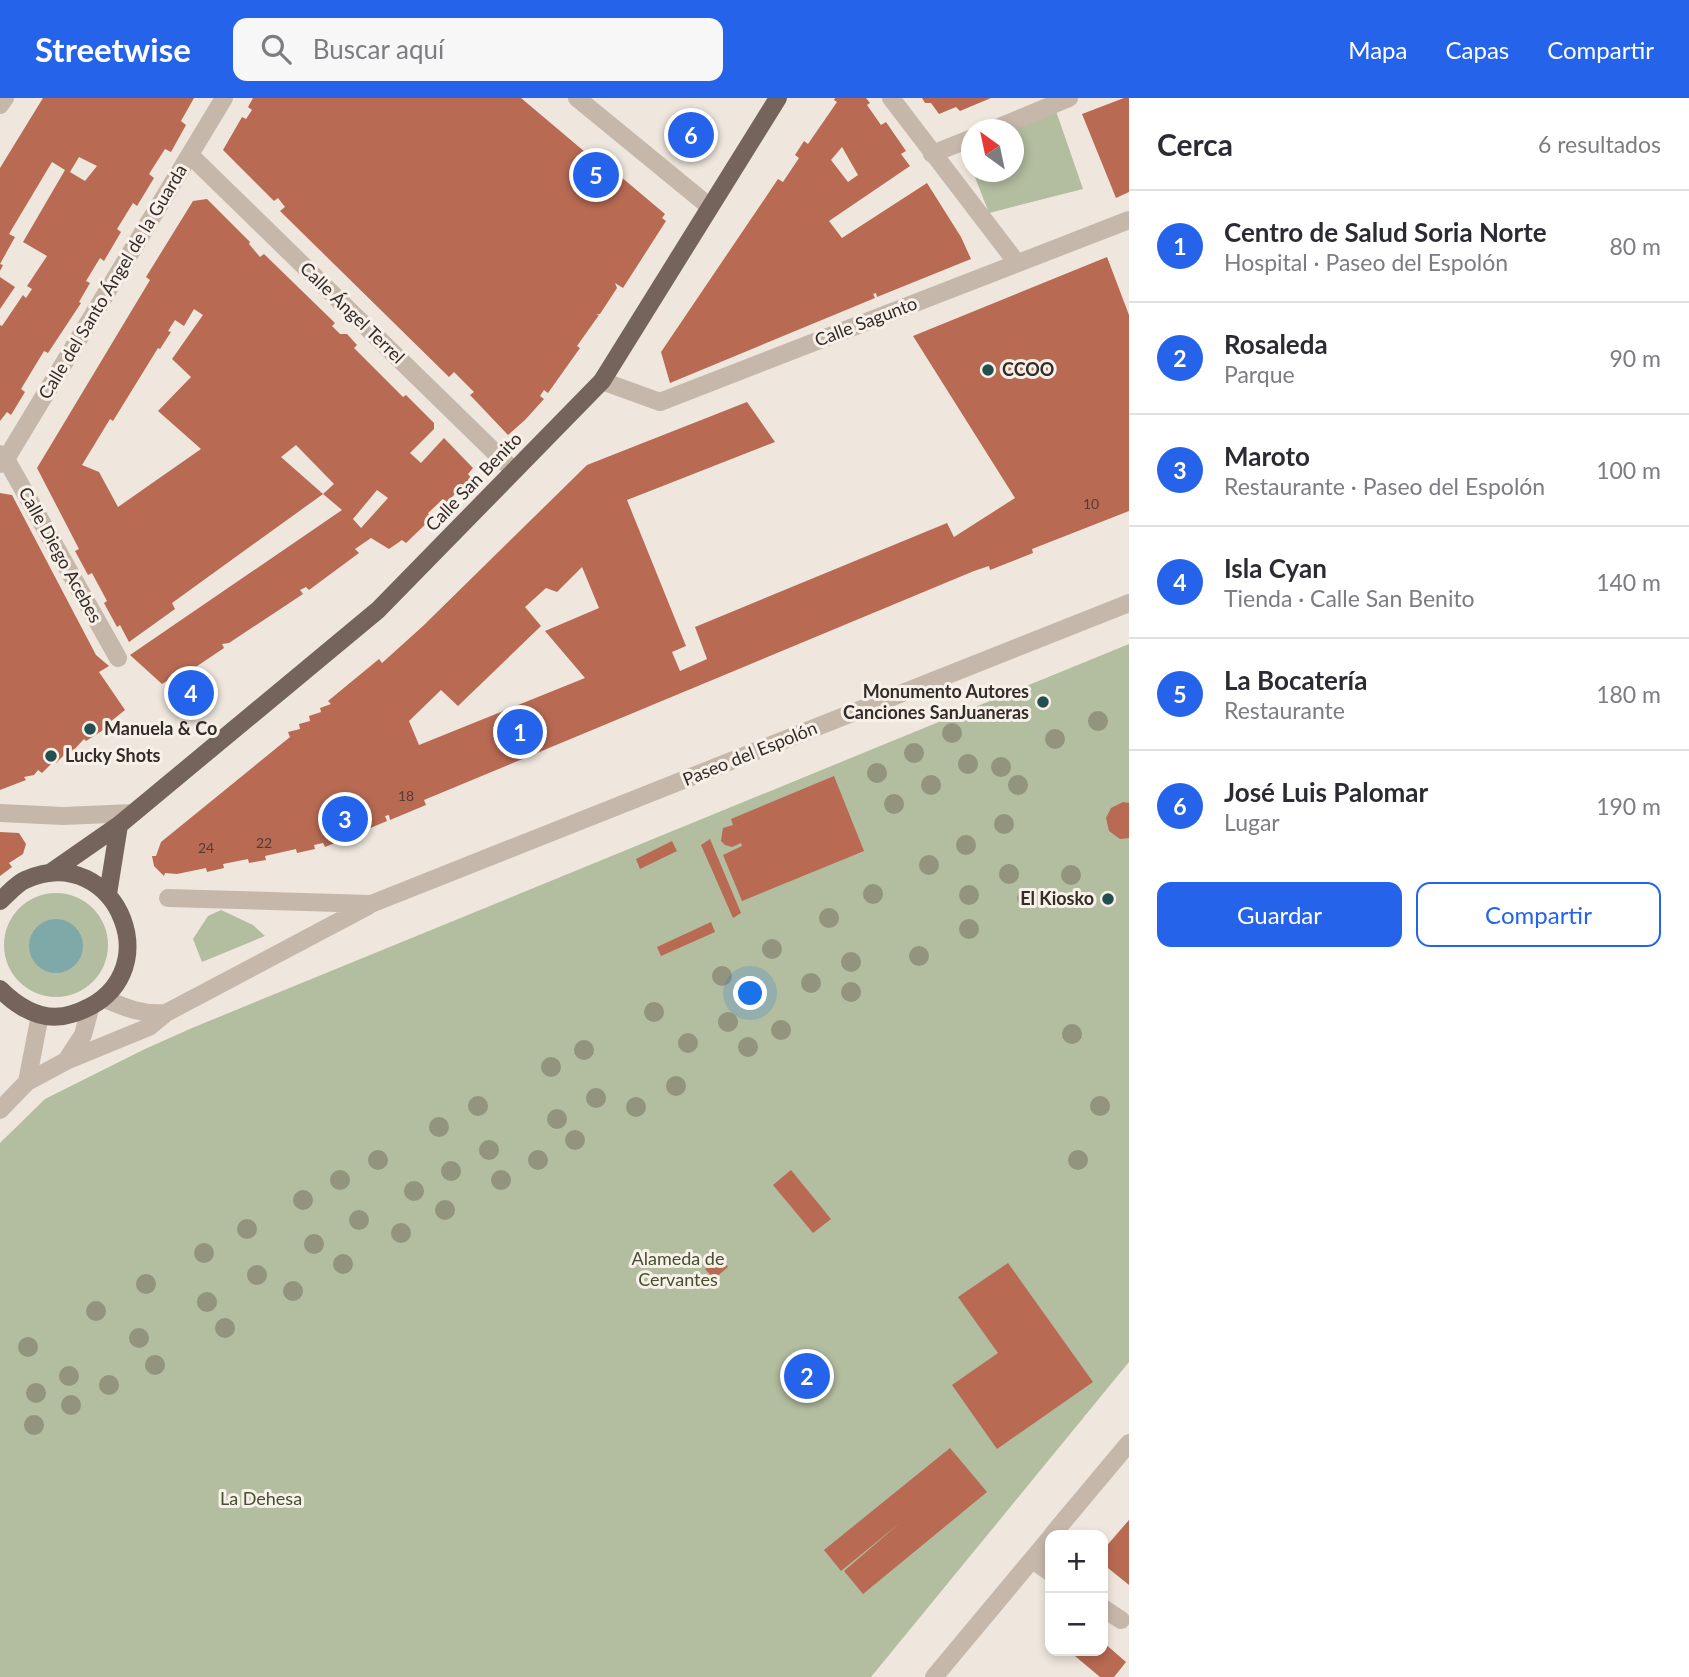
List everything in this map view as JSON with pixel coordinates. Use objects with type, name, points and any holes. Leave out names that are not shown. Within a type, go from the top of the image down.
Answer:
[{"type":"main road","name":"Calle San Benito","points":[[0,901],[23,881],[50,873],[126,819],[378,610],[602,382],[778,98]]},
{"type":"main road","points":[[108,894],[126,819]]},
{"type":"main road","points":[[0,989],[15,1004],[40,1015],[65,1016],[90,1009],[105,999],[124,970],[129,943],[123,917],[108,894],[82,876],[50,873]]},
{"type":"street","points":[[0,105],[5,98]]},
{"type":"street","name":"Calle del Santo Ángel de la Guarda","points":[[2,459],[223,98]]},
{"type":"street","points":[[577,98],[710,207]]},
{"type":"street","points":[[891,98],[1017,262]]},
{"type":"street","points":[[1018,119],[1069,98]]},
{"type":"street","points":[[932,154],[961,142]]},
{"type":"street","name":"Calle Ángel Terrel","points":[[190,155],[514,471]]},
{"type":"street","name":"Calle Sagunto","points":[[602,382],[660,402],[1129,219]]},
{"type":"street","name":"Calle Diego Acebes","points":[[2,459],[118,658]]},
{"type":"street","name":"Paseo del Espolón","points":[[0,1110],[27,1082],[66,1060],[149,1027],[166,1013],[216,993],[372,904],[1129,603]]},
{"type":"street","points":[[0,813],[126,819]]},
{"type":"street","name":"Paseo del Espolón","points":[[169,898],[372,904]]},
{"type":"street","points":[[105,999],[136,1012],[166,1013]]},
{"type":"street","points":[[66,1060],[83,1035],[90,1009]]},
{"type":"street","points":[[27,1082],[40,1015]]},
{"type":"street","points":[[1057,1530],[1129,1444]]},
{"type":"street","points":[[934,1677],[1045,1544]]},
{"type":"street","points":[[1032,1560],[1045,1569]]},
{"type":"street","points":[[1108,1611],[1121,1620]]},
{"type":"green space","points":[[1056,111],[1083,189],[989,213],[977,182],[1024,182],[1024,125]]},
{"type":"green space","name":"Alameda de Cervantes","points":[[1129,644],[1129,1362],[871,1677],[0,1677],[0,1143],[45,1099],[192,1028]]},
{"type":"green space","points":[[56,893],[76,897],[93,908],[104,925],[108,945],[104,965],[93,982],[76,993],[56,997],[36,993],[19,982],[8,965],[4,945],[8,925],[19,908],[36,897]]},
{"type":"green space","points":[[221,910],[253,925],[265,936],[202,962],[193,939],[208,916]]},
{"type":"water","points":[[56,919],[75,927],[83,946],[75,965],[56,973],[37,965],[29,946],[37,927]]},
{"type":"building","points":[[43,98],[194,98],[181,121],[186,125],[171,152],[165,149],[149,174],[154,178],[137,206],[133,203],[117,229],[121,232],[104,261],[100,258],[86,281],[90,283],[79,302],[81,303],[48,353],[44,351],[21,389],[25,392],[11,415],[7,412],[0,421],[0,325],[2,326],[23,295],[26,298],[32,289],[27,286],[47,256],[23,242],[65,170],[52,162],[9,234],[15,237],[0,264],[0,168]],"holes":[[[79,157],[97,166],[85,181],[70,172]]]},
{"type":"building","points":[[253,98],[521,98],[617,179],[620,176],[665,214],[662,218],[666,221],[623,288],[615,283],[617,288],[600,314],[596,314],[599,315],[577,346],[580,348],[548,393],[544,390],[540,396],[544,399],[508,435],[470,395],[474,392],[454,372],[449,377],[280,211],[285,207],[278,198],[274,201],[223,150],[242,117],[246,119],[252,110],[248,107]]},
{"type":"building","points":[[866,98],[870,103],[867,105],[881,125],[886,122],[906,151],[901,154],[910,166],[829,221],[842,238],[927,183],[961,237],[971,259],[877,297],[876,293],[873,294],[875,298],[670,383],[661,352],[778,179],[783,182],[799,158],[795,155],[804,141],[808,144],[837,102],[834,100]],"holes":[[[842,147],[858,175],[848,182],[831,160]]]},
{"type":"building","points":[[922,98],[991,98],[960,111],[956,107],[939,114],[931,103],[925,103]]},
{"type":"building","points":[[1129,98],[1129,192],[1116,198],[1082,114]]},
{"type":"building","points":[[207,199],[250,242],[260,257],[264,254],[335,323],[332,326],[340,334],[347,334],[357,345],[354,348],[403,397],[406,395],[434,423],[434,429],[410,453],[421,463],[444,438],[473,468],[468,474],[471,478],[446,503],[443,499],[428,513],[432,518],[406,543],[402,540],[389,549],[371,538],[355,549],[359,553],[309,590],[306,587],[300,590],[303,594],[229,643],[222,644],[224,648],[172,683],[170,679],[162,684],[130,655],[342,510],[323,494],[172,603],[175,609],[129,642],[104,603],[107,601],[92,573],[88,575],[75,551],[79,549],[37,468],[150,280],[146,277],[193,201]],"holes":[[[194,309],[203,315],[172,359],[191,377],[158,411],[201,449],[118,507],[99,472],[82,465],[110,419],[113,421],[158,348],[160,349],[171,332],[168,331],[175,320],[184,326]],[[296,445],[334,484],[323,494],[281,457]],[[377,490],[388,498],[361,528],[353,519]]]},
{"type":"building","points":[[1107,257],[1129,315],[1129,511],[1032,549],[1033,553],[990,570],[989,566],[974,571],[424,800],[426,805],[390,820],[389,815],[385,816],[387,821],[325,847],[323,843],[314,845],[315,849],[297,853],[296,849],[265,856],[266,860],[249,863],[248,859],[223,864],[224,868],[207,872],[206,868],[177,874],[165,873],[164,876],[154,866],[152,856],[156,856],[161,842],[290,737],[288,732],[300,729],[299,724],[310,721],[309,716],[321,712],[320,708],[331,704],[328,701],[379,659],[382,663],[587,465],[747,402],[775,442],[627,500],[686,646],[672,652],[680,671],[707,659],[695,627],[947,523],[954,537],[1015,498],[913,336]],"holes":[[[582,567],[599,608],[545,631],[585,678],[419,745],[409,721],[441,690],[458,706],[541,626],[525,607],[546,588],[557,592]]]},
{"type":"building","points":[[0,277],[15,287],[0,309]]},
{"type":"building","points":[[0,493],[12,495],[96,655],[109,666],[99,672],[125,710],[110,722],[111,725],[86,741],[84,739],[71,753],[68,751],[42,773],[38,770],[34,775],[24,777],[26,780],[0,790]]},
{"type":"building","points":[[834,776],[864,851],[742,901],[723,855],[742,846],[741,843],[732,847],[725,845],[721,841],[723,828],[733,825],[731,819]]},
{"type":"building","points":[[1123,802],[1129,803],[1129,838],[1120,839],[1109,831],[1106,818],[1111,808]]},
{"type":"building","points":[[0,832],[19,833],[26,844],[23,854],[9,863],[12,867],[0,876]]},
{"type":"building","points":[[710,839],[741,913],[733,918],[701,845]]},
{"type":"building","points":[[672,841],[677,851],[640,869],[636,859]]},
{"type":"building","points":[[711,922],[715,932],[661,956],[657,947]]},
{"type":"building","points":[[791,1170],[831,1219],[813,1233],[773,1185]]},
{"type":"building","points":[[720,1257],[728,1267],[714,1279],[705,1269]]},
{"type":"building","points":[[1008,1263],[1093,1382],[997,1449],[952,1385],[998,1353],[958,1297]]},
{"type":"building","points":[[950,1448],[987,1492],[863,1594],[844,1571],[901,1522],[841,1571],[824,1550]]},
{"type":"building","points":[[1129,1520],[1129,1585],[1108,1568],[1108,1544]]},
{"type":"building","points":[[1108,1646],[1126,1662],[1114,1677],[1100,1677],[1075,1656],[1108,1656]]},
{"type":"place","name":"José Luis Palomar","points":[[691,135]]},
{"type":"place","name":"La Bocatería","points":[[596,175]]},
{"type":"place","name":"CCOO","points":[[988,370]]},
{"type":"place","name":"Isla Cyan","points":[[191,693]]},
{"type":"place","name":"Monumento Autores Canciones SanJuaneras","points":[[1043,702]]},
{"type":"place","name":"Manuela & Co","points":[[90,729]]},
{"type":"place","name":"Centro de Salud Soria Norte","points":[[520,732]]},
{"type":"place","name":"Lucky Shots","points":[[51,756]]},
{"type":"place","name":"Maroto","points":[[345,819]]},
{"type":"place","name":"El Kiosko","points":[[1108,899]]},
{"type":"place","name":"Rosaleda","points":[[807,1376]]},
{"type":"park label","name":"La Dehesa","points":[[261,1499]]}]
